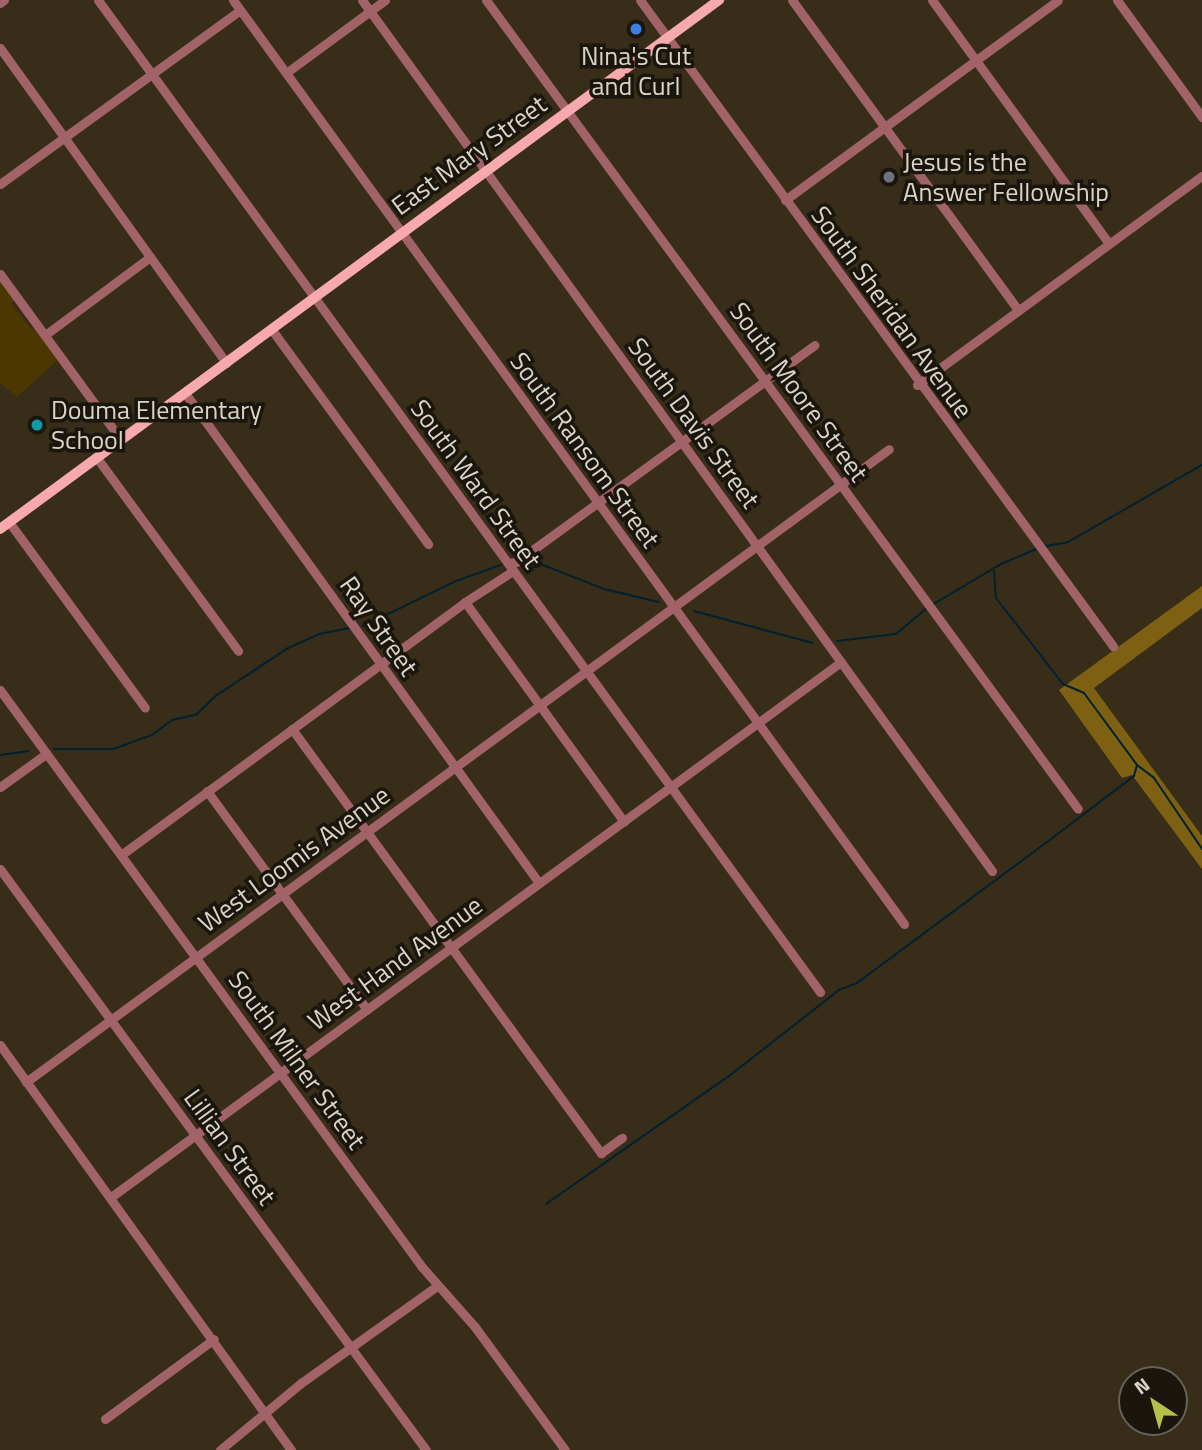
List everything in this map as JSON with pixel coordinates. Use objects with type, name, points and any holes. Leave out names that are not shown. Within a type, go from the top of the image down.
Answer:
[{"type":"main road","name":"East Mary Street","points":[[5,526],[719,0]]},
{"type":"street","name":"South Ward Street","points":[[98,0],[820,992]]},
{"type":"street","name":"South Ransom Street","points":[[233,0],[904,924]]},
{"type":"street","name":"South Davis Street","points":[[362,0],[992,871]]},
{"type":"street","points":[[286,72],[385,0]]},
{"type":"street","name":"South Moore Street","points":[[486,0],[1078,809]]},
{"type":"street","name":"South Sheridan Avenue","points":[[640,0],[918,385],[1113,646]]},
{"type":"street","points":[[792,0],[1018,310]]},
{"type":"street","points":[[932,0],[1109,244]]},
{"type":"street","points":[[785,200],[1058,0]]},
{"type":"street","points":[[1117,0],[1202,117]]},
{"type":"street","points":[[0,184],[66,139],[240,10]]},
{"type":"street","points":[[0,48],[226,363]]},
{"type":"street","points":[[918,385],[1202,176]]},
{"type":"street","points":[[45,335],[150,257]]},
{"type":"street","points":[[0,274],[121,440]]},
{"type":"street","points":[[272,330],[428,544]]},
{"type":"street","points":[[121,855],[814,345]]},
{"type":"street","name":"Ray Street","points":[[185,393],[539,883]]},
{"type":"street","name":"West Loomis Avenue","points":[[26,1082],[890,449]]},
{"type":"street","points":[[97,458],[238,651]]},
{"type":"street","points":[[5,526],[145,708]]},
{"type":"street","points":[[465,602],[624,822]]},
{"type":"street","name":"West Hand Avenue","points":[[111,1197],[841,662]]},
{"type":"street","name":"South Milner Street","points":[[0,690],[437,1286],[475,1327],[565,1450]]},
{"type":"street","points":[[292,729],[601,1153],[622,1138]]},
{"type":"street","points":[[0,787],[46,754]]},
{"type":"street","points":[[207,791],[366,1010]]},
{"type":"street","name":"Lillian Street","points":[[0,869],[426,1450]]},
{"type":"street","points":[[0,1045],[214,1339],[291,1450]]},
{"type":"street","points":[[220,1450],[351,1348],[437,1286]]},
{"type":"street","points":[[105,1419],[214,1339]]},
{"type":"shaded area","points":[[0,274],[17,298],[11,303],[31,329],[41,330],[61,357],[17,397],[0,383]]},
{"type":"shaded area","points":[[1202,586],[1202,608],[1094,688],[1202,836],[1202,869],[1132,775],[1122,778],[1059,690]]},
{"type":"waterway","points":[[1046,546],[1068,542],[1202,465]]},
{"type":"waterway","points":[[932,605],[1001,564],[1037,549]]},
{"type":"waterway","points":[[363,626],[456,581],[501,565]]},
{"type":"waterway","points":[[527,569],[543,565],[604,589],[658,602]]},
{"type":"waterway","points":[[994,571],[996,598],[1063,684],[1084,693],[1137,765],[1154,778],[1202,849]]},
{"type":"waterway","points":[[837,641],[896,634],[927,608]]},
{"type":"waterway","points":[[694,611],[813,643]]},
{"type":"waterway","points":[[54,749],[113,749],[152,735],[172,720],[197,714],[217,695],[288,648],[319,634],[349,628]]},
{"type":"waterway","points":[[0,755],[29,751]]},
{"type":"waterway","points":[[546,1204],[729,1076],[839,990],[857,983],[1047,842],[1134,776],[1137,765]]},
{"type":"place","name":"Nina's Cut and Curl","points":[[636,29]]},
{"type":"place","name":"Jesus is the Answer Fellowship","points":[[889,177]]},
{"type":"place","name":"Douma Elementary School","points":[[37,425]]}]
